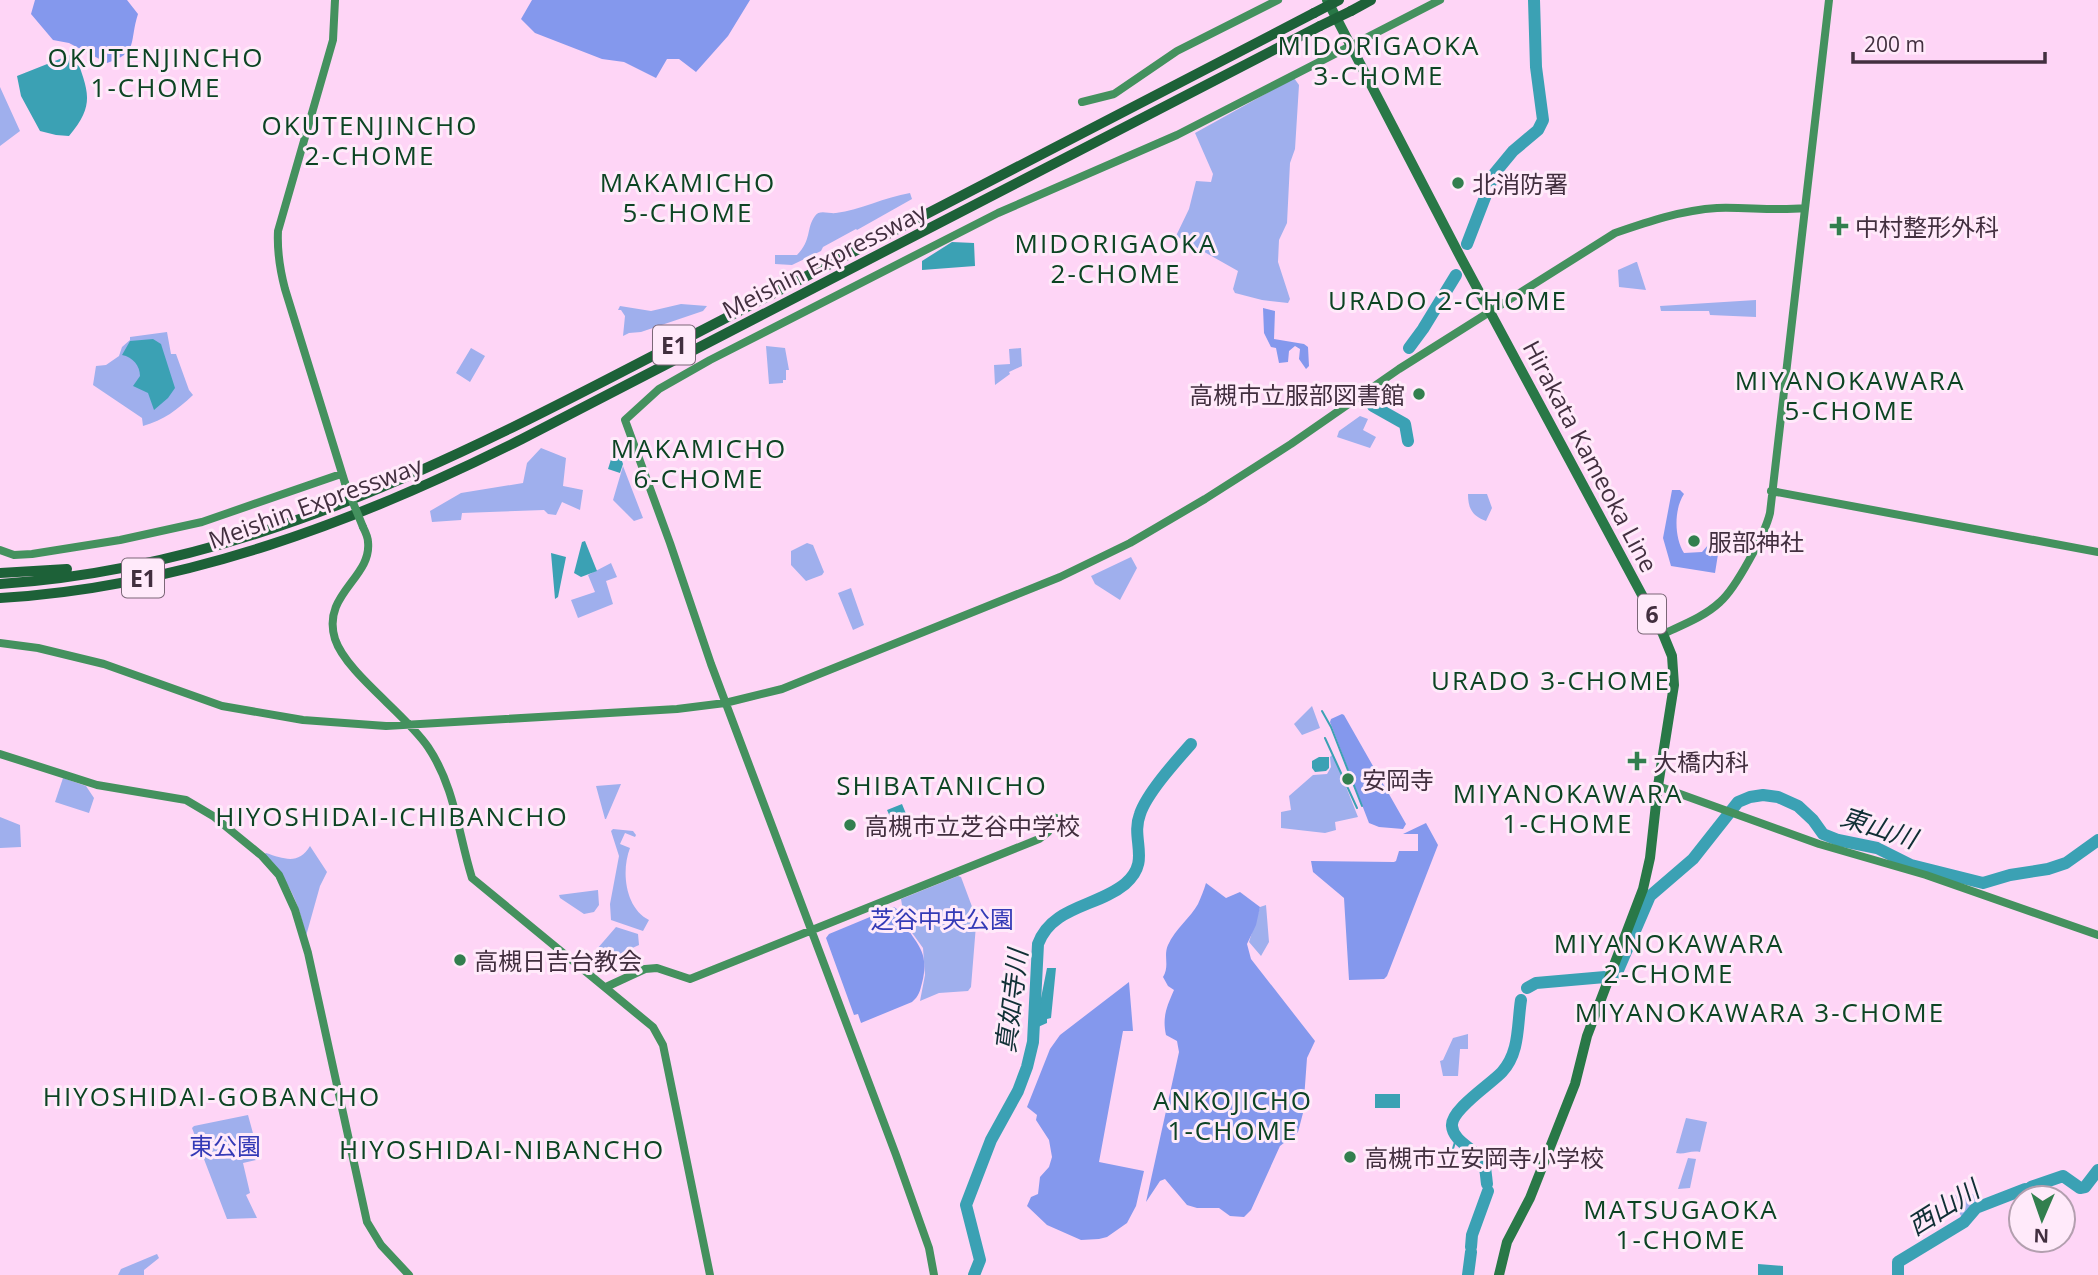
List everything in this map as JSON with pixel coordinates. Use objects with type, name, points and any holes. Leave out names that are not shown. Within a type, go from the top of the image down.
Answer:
[{"type":"highway","name":"Meishin Expressway","points":[[0,584],[122,567],[186,553],[287,525],[378,491],[516,426],[1339,0]]},
{"type":"highway","name":"Meishin Expressway","points":[[0,598],[67,591],[176,572],[282,541],[378,505],[475,463],[1371,0]]},
{"type":"highway","points":[[0,573],[51,571],[122,562],[287,525]]},
{"type":"highway","points":[[0,604],[67,597],[177,577],[234,561],[282,541]]},
{"type":"main road","name":"Hirakata Kameoka Line","points":[[1327,0],[1489,311],[1663,634],[1672,656],[1674,685],[1650,858],[1643,889],[1587,1036],[1575,1084],[1525,1211],[1507,1241],[1499,1275]]},
{"type":"street","points":[[335,0],[333,40],[278,231],[277,244],[281,272],[341,474],[368,542],[367,556],[360,571],[345,588],[334,611],[335,638],[343,655],[412,726],[437,760],[453,796],[462,844],[472,877],[653,1027],[663,1045],[710,1275]]},
{"type":"street","points":[[1082,102],[1114,94],[1177,51],[1278,0]]},
{"type":"street","points":[[934,1275],[929,1248],[900,1166],[726,703],[625,419],[659,389],[746,342],[998,213],[1165,141],[1440,0]]},
{"type":"street","points":[[1663,634],[1707,611],[1728,593],[1768,522],[1829,0]]},
{"type":"street","points":[[0,643],[38,648],[104,664],[222,706],[303,720],[412,726],[476,719],[677,709],[726,703],[782,689],[1096,561],[1205,499],[1291,444],[1369,388],[1615,233],[1646,222],[1715,208],[1805,208]]},
{"type":"street","points":[[0,550],[15,555],[32,554],[170,530],[214,518],[341,474]]},
{"type":"street","points":[[1771,491],[2098,551]]},
{"type":"street","points":[[0,754],[97,785],[186,800],[214,816],[262,856],[279,875],[295,909],[307,953],[367,1222],[381,1245],[409,1275]]},
{"type":"street","points":[[1658,786],[1819,844],[1926,875],[2098,935]]},
{"type":"street","points":[[606,988],[641,970],[657,968],[690,979],[1039,839],[1048,832],[1056,818]]},
{"type":"green space","points":[[1294,78],[1299,85],[1295,149],[1290,163],[1287,223],[1279,240],[1278,262],[1290,299],[1288,303],[1235,293],[1233,289],[1238,271],[1176,236],[1189,209],[1196,181],[1211,182],[1213,174],[1195,133]]},
{"type":"green space","points":[[0,87],[20,131],[0,146]]},
{"type":"green space","points":[[910,193],[912,199],[823,247],[821,251],[792,265],[775,264],[775,255],[797,255],[802,250],[817,214],[845,211]]},
{"type":"green space","points":[[1637,262],[1646,290],[1619,287],[1618,270]]},
{"type":"green space","points":[[1756,300],[1756,317],[1710,315],[1709,311],[1661,311],[1660,306]]},
{"type":"green space","points":[[681,304],[707,306],[703,311],[623,336],[625,316],[618,310],[620,306],[651,311]]},
{"type":"green space","points":[[167,332],[171,354],[176,354],[193,395],[170,414],[143,426],[142,418],[93,385],[96,366],[106,365],[119,356],[130,337]]},
{"type":"green space","points":[[766,346],[785,348],[789,370],[786,370],[786,380],[783,380],[783,383],[769,384]]},
{"type":"green space","points":[[471,348],[485,356],[470,382],[456,373]]},
{"type":"green space","points":[[1021,348],[1022,366],[1009,372],[1010,374],[995,385],[994,365],[1010,364],[1009,349]]},
{"type":"green space","points":[[1360,416],[1368,419],[1363,430],[1376,437],[1370,448],[1337,437],[1339,431]]},
{"type":"green space","points":[[541,448],[566,458],[563,486],[583,490],[580,510],[562,502],[556,515],[548,514],[544,510],[462,513],[461,520],[432,522],[430,511],[461,493],[523,483],[527,463]]},
{"type":"green space","points":[[623,466],[643,518],[634,521],[613,500]]},
{"type":"green space","points":[[1468,494],[1487,494],[1492,508],[1486,521],[1472,511]]},
{"type":"green space","points":[[807,543],[813,545],[824,572],[806,581],[791,565],[791,551]]},
{"type":"green space","points":[[1131,557],[1137,568],[1120,600],[1095,584],[1091,576]]},
{"type":"green space","points":[[611,563],[617,577],[606,581],[613,604],[578,618],[571,600],[595,592],[588,575]]},
{"type":"green space","points":[[851,588],[864,625],[853,630],[838,593]]},
{"type":"green space","points":[[1312,706],[1320,728],[1302,735],[1294,724]]},
{"type":"green space","points":[[1333,754],[1358,817],[1335,822],[1336,830],[1325,833],[1281,828],[1281,812],[1291,810],[1289,796],[1313,775],[1327,774]]},
{"type":"green space","points":[[63,778],[86,786],[94,798],[89,813],[55,802]]},
{"type":"green space","points":[[621,784],[606,819],[605,819],[596,786]]},
{"type":"green space","points":[[0,817],[20,825],[21,847],[0,848]]},
{"type":"green space","points":[[611,831],[633,831],[636,835],[635,837],[625,833],[620,844],[630,848],[626,867],[627,888],[635,907],[649,920],[643,931],[611,920],[610,904],[619,856]]},
{"type":"green space","points":[[310,846],[327,872],[320,886],[306,936],[291,892],[264,855],[266,853],[291,859],[301,856]]},
{"type":"green space","name":"芝谷中央公園","points":[[961,877],[974,912],[976,925],[971,987],[968,991],[939,993],[920,1001],[925,975],[923,948],[905,923],[901,899]]},
{"type":"green space","points":[[598,890],[599,905],[594,912],[584,914],[559,895]]},
{"type":"green space","points":[[1266,905],[1269,942],[1261,956],[1249,942],[1260,907]]},
{"type":"green space","points":[[616,927],[638,934],[639,945],[615,956],[611,953],[607,958],[597,949]]},
{"type":"green space","points":[[1468,1034],[1468,1049],[1460,1049],[1458,1076],[1443,1076],[1440,1061],[1443,1060],[1453,1038]]},
{"type":"green space","name":"東公園","points":[[248,1115],[260,1159],[243,1163],[250,1193],[246,1195],[257,1218],[227,1219],[192,1128]]},
{"type":"green space","points":[[1686,1118],[1707,1122],[1700,1152],[1676,1153]]},
{"type":"green space","points":[[1688,1158],[1696,1159],[1690,1188],[1678,1189]]},
{"type":"green space","points":[[1975,1194],[1976,1206],[1964,1220],[1950,1195]]},
{"type":"green space","points":[[157,1254],[159,1258],[144,1270],[144,1275],[118,1275],[121,1269]]},
{"type":"shaded area","points":[[35,0],[127,0],[138,14],[131,45],[124,55],[107,63],[69,43],[53,40],[31,14]]},
{"type":"shaded area","points":[[532,0],[750,0],[728,36],[696,72],[679,59],[667,59],[656,78],[624,62],[602,59],[535,33],[521,19]]},
{"type":"shaded area","points":[[75,53],[86,87],[83,114],[69,136],[40,131],[21,96],[17,76]]},
{"type":"shaded area","points":[[952,242],[974,243],[975,266],[922,270],[922,261]]},
{"type":"shaded area","points":[[1263,308],[1275,311],[1274,339],[1308,347],[1309,366],[1306,369],[1299,359],[1300,349],[1295,346],[1289,351],[1288,362],[1279,363],[1276,348],[1271,347],[1264,333]]},
{"type":"shaded area","points":[[153,339],[161,344],[175,388],[154,410],[148,393],[133,386],[140,376],[137,365],[122,355],[130,341]]},
{"type":"shaded area","points":[[613,453],[620,455],[623,464],[620,473],[608,469]]},
{"type":"shaded area","points":[[1672,490],[1680,490],[1684,494],[1678,507],[1677,523],[1678,539],[1684,553],[1702,552],[1709,544],[1719,548],[1715,573],[1671,566],[1663,538]]},
{"type":"shaded area","points":[[585,541],[597,571],[581,577],[574,573],[582,542]]},
{"type":"shaded area","points":[[551,553],[566,557],[558,597],[555,599]]},
{"type":"shaded area","points":[[1342,714],[1406,824],[1403,829],[1379,827],[1369,823],[1330,722]]},
{"type":"shaded area","points":[[1319,757],[1329,757],[1329,768],[1326,771],[1315,772],[1312,768],[1312,761]]},
{"type":"shaded area","points":[[902,804],[911,826],[897,832],[887,810]]},
{"type":"shaded area","points":[[1426,823],[1438,845],[1387,976],[1384,979],[1349,980],[1344,898],[1313,872],[1311,861],[1394,862],[1399,851],[1418,851],[1418,834],[1403,834]]},
{"type":"shaded area","points":[[1206,883],[1226,898],[1240,892],[1260,907],[1256,925],[1247,944],[1251,959],[1315,1041],[1307,1058],[1303,1113],[1298,1132],[1280,1146],[1251,1210],[1244,1217],[1230,1216],[1219,1208],[1187,1205],[1165,1179],[1160,1181],[1146,1202],[1179,1052],[1177,1041],[1166,1035],[1165,1029],[1166,1012],[1174,990],[1163,977],[1167,949],[1171,939],[1198,904]]},
{"type":"shaded area","points":[[894,907],[901,912],[922,951],[924,970],[921,988],[912,1002],[861,1023],[858,1014],[854,1015],[826,938],[829,934]]},
{"type":"shaded area","points":[[1047,968],[1056,968],[1051,1018],[1038,1027],[1040,1003]]},
{"type":"shaded area","points":[[1129,982],[1133,1031],[1123,1031],[1099,1162],[1144,1171],[1136,1206],[1127,1223],[1107,1237],[1081,1240],[1047,1225],[1027,1206],[1031,1197],[1038,1194],[1040,1177],[1049,1167],[1052,1157],[1049,1140],[1036,1120],[1037,1115],[1027,1107],[1050,1049],[1060,1035]]},
{"type":"shaded area","points":[[1375,1094],[1400,1094],[1400,1108],[1375,1108]]},
{"type":"shaded area","points":[[1758,1264],[1783,1266],[1783,1275],[1758,1275]]},
{"type":"waterway","name":"真如寺川","points":[[1467,244],[1494,174],[1513,151],[1538,130],[1543,120],[1536,67],[1534,0]]},
{"type":"waterway","name":"真如寺川","points":[[1409,348],[1456,275]]},
{"type":"waterway","name":"真如寺川","points":[[1372,403],[1405,424],[1408,441]]},
{"type":"waterway","points":[[1322,711],[1362,806]]},
{"type":"waterway","points":[[1325,738],[1357,808]]},
{"type":"waterway","name":"真如寺川","points":[[974,1275],[980,1260],[966,1205],[991,1140],[1018,1091],[1027,1067],[1033,1042],[1038,944],[1045,931],[1064,914],[1114,892],[1133,875],[1139,859],[1137,833],[1140,814],[1162,778],[1191,744]]},
{"type":"waterway","name":"東山川","points":[[1616,975],[1650,896],[1693,859],[1738,802],[1750,797],[1778,797],[1798,806],[1823,834],[1838,840],[1877,848],[1911,865],[1983,883],[2066,863],[2098,840]]},
{"type":"waterway","name":"東山川","points":[[1527,988],[1536,983],[1605,977]]},
{"type":"waterway","name":"東山川","points":[[1487,1184],[1483,1162],[1456,1137],[1453,1120],[1457,1112],[1508,1064],[1517,1038],[1521,1000]]},
{"type":"waterway","points":[[1447,1169],[1455,1142],[1454,1135]]},
{"type":"waterway","name":"西山川","points":[[2077,1186],[2085,1187],[2098,1170]]},
{"type":"waterway","name":"西山川","points":[[2040,1184],[2063,1176],[2074,1184]]},
{"type":"waterway","name":"東山川","points":[[1471,1247],[1472,1235],[1488,1191]]},
{"type":"waterway","name":"西山川","points":[[1898,1275],[1898,1262],[1964,1222],[1976,1208],[2007,1196]]},
{"type":"waterway","name":"東山川","points":[[1468,1275],[1471,1252]]},
{"type":"place","name":"北消防署","points":[[1458,183]]},
{"type":"place","name":"中村整形外科","points":[[1839,226]]},
{"type":"place","name":"高槻市立服部図書館","points":[[1419,394]]},
{"type":"place","name":"服部神社","points":[[1694,541]]},
{"type":"place","name":"大橋内科","points":[[1637,761]]},
{"type":"place","name":"安岡寺","points":[[1348,779]]},
{"type":"place","name":"高槻市立芝谷中学校","points":[[850,825]]},
{"type":"place","name":"高槻日吉台教会","points":[[460,960]]},
{"type":"place","name":"高槻市立安岡寺小学校","points":[[1350,1157]]},
{"type":"district","name":"MIDORIGAOKA 3-CHOME","points":[[1379,60]]},
{"type":"district","name":"OKUTENJINCHO 1-CHOME","points":[[156,72]]},
{"type":"district","name":"OKUTENJINCHO 2-CHOME","points":[[370,140]]},
{"type":"district","name":"MAKAMICHO 5-CHOME","points":[[688,197]]},
{"type":"district","name":"MIDORIGAOKA 2-CHOME","points":[[1116,258]]},
{"type":"district","name":"URADO 2-CHOME","points":[[1448,300]]},
{"type":"district","name":"MIYANOKAWARA 5-CHOME","points":[[1850,395]]},
{"type":"district","name":"MAKAMICHO 6-CHOME","points":[[699,463]]},
{"type":"district","name":"URADO 3-CHOME","points":[[1551,680]]},
{"type":"district","name":"SHIBATANICHO","points":[[942,785]]},
{"type":"district","name":"MIYANOKAWARA 1-CHOME","points":[[1568,808]]},
{"type":"district","name":"HIYOSHIDAI-ICHIBANCHO","points":[[392,816]]},
{"type":"district","name":"MIYANOKAWARA 2-CHOME","points":[[1669,958]]},
{"type":"district","name":"MIYANOKAWARA 3-CHOME","points":[[1760,1012]]},
{"type":"district","name":"HIYOSHIDAI-GOBANCHO","points":[[212,1096]]},
{"type":"district","name":"ANKOJICHO 1-CHOME","points":[[1233,1115]]},
{"type":"district","name":"HIYOSHIDAI-NIBANCHO","points":[[502,1149]]},
{"type":"district","name":"MATSUGAOKA 1-CHOME","points":[[1681,1224]]}]
